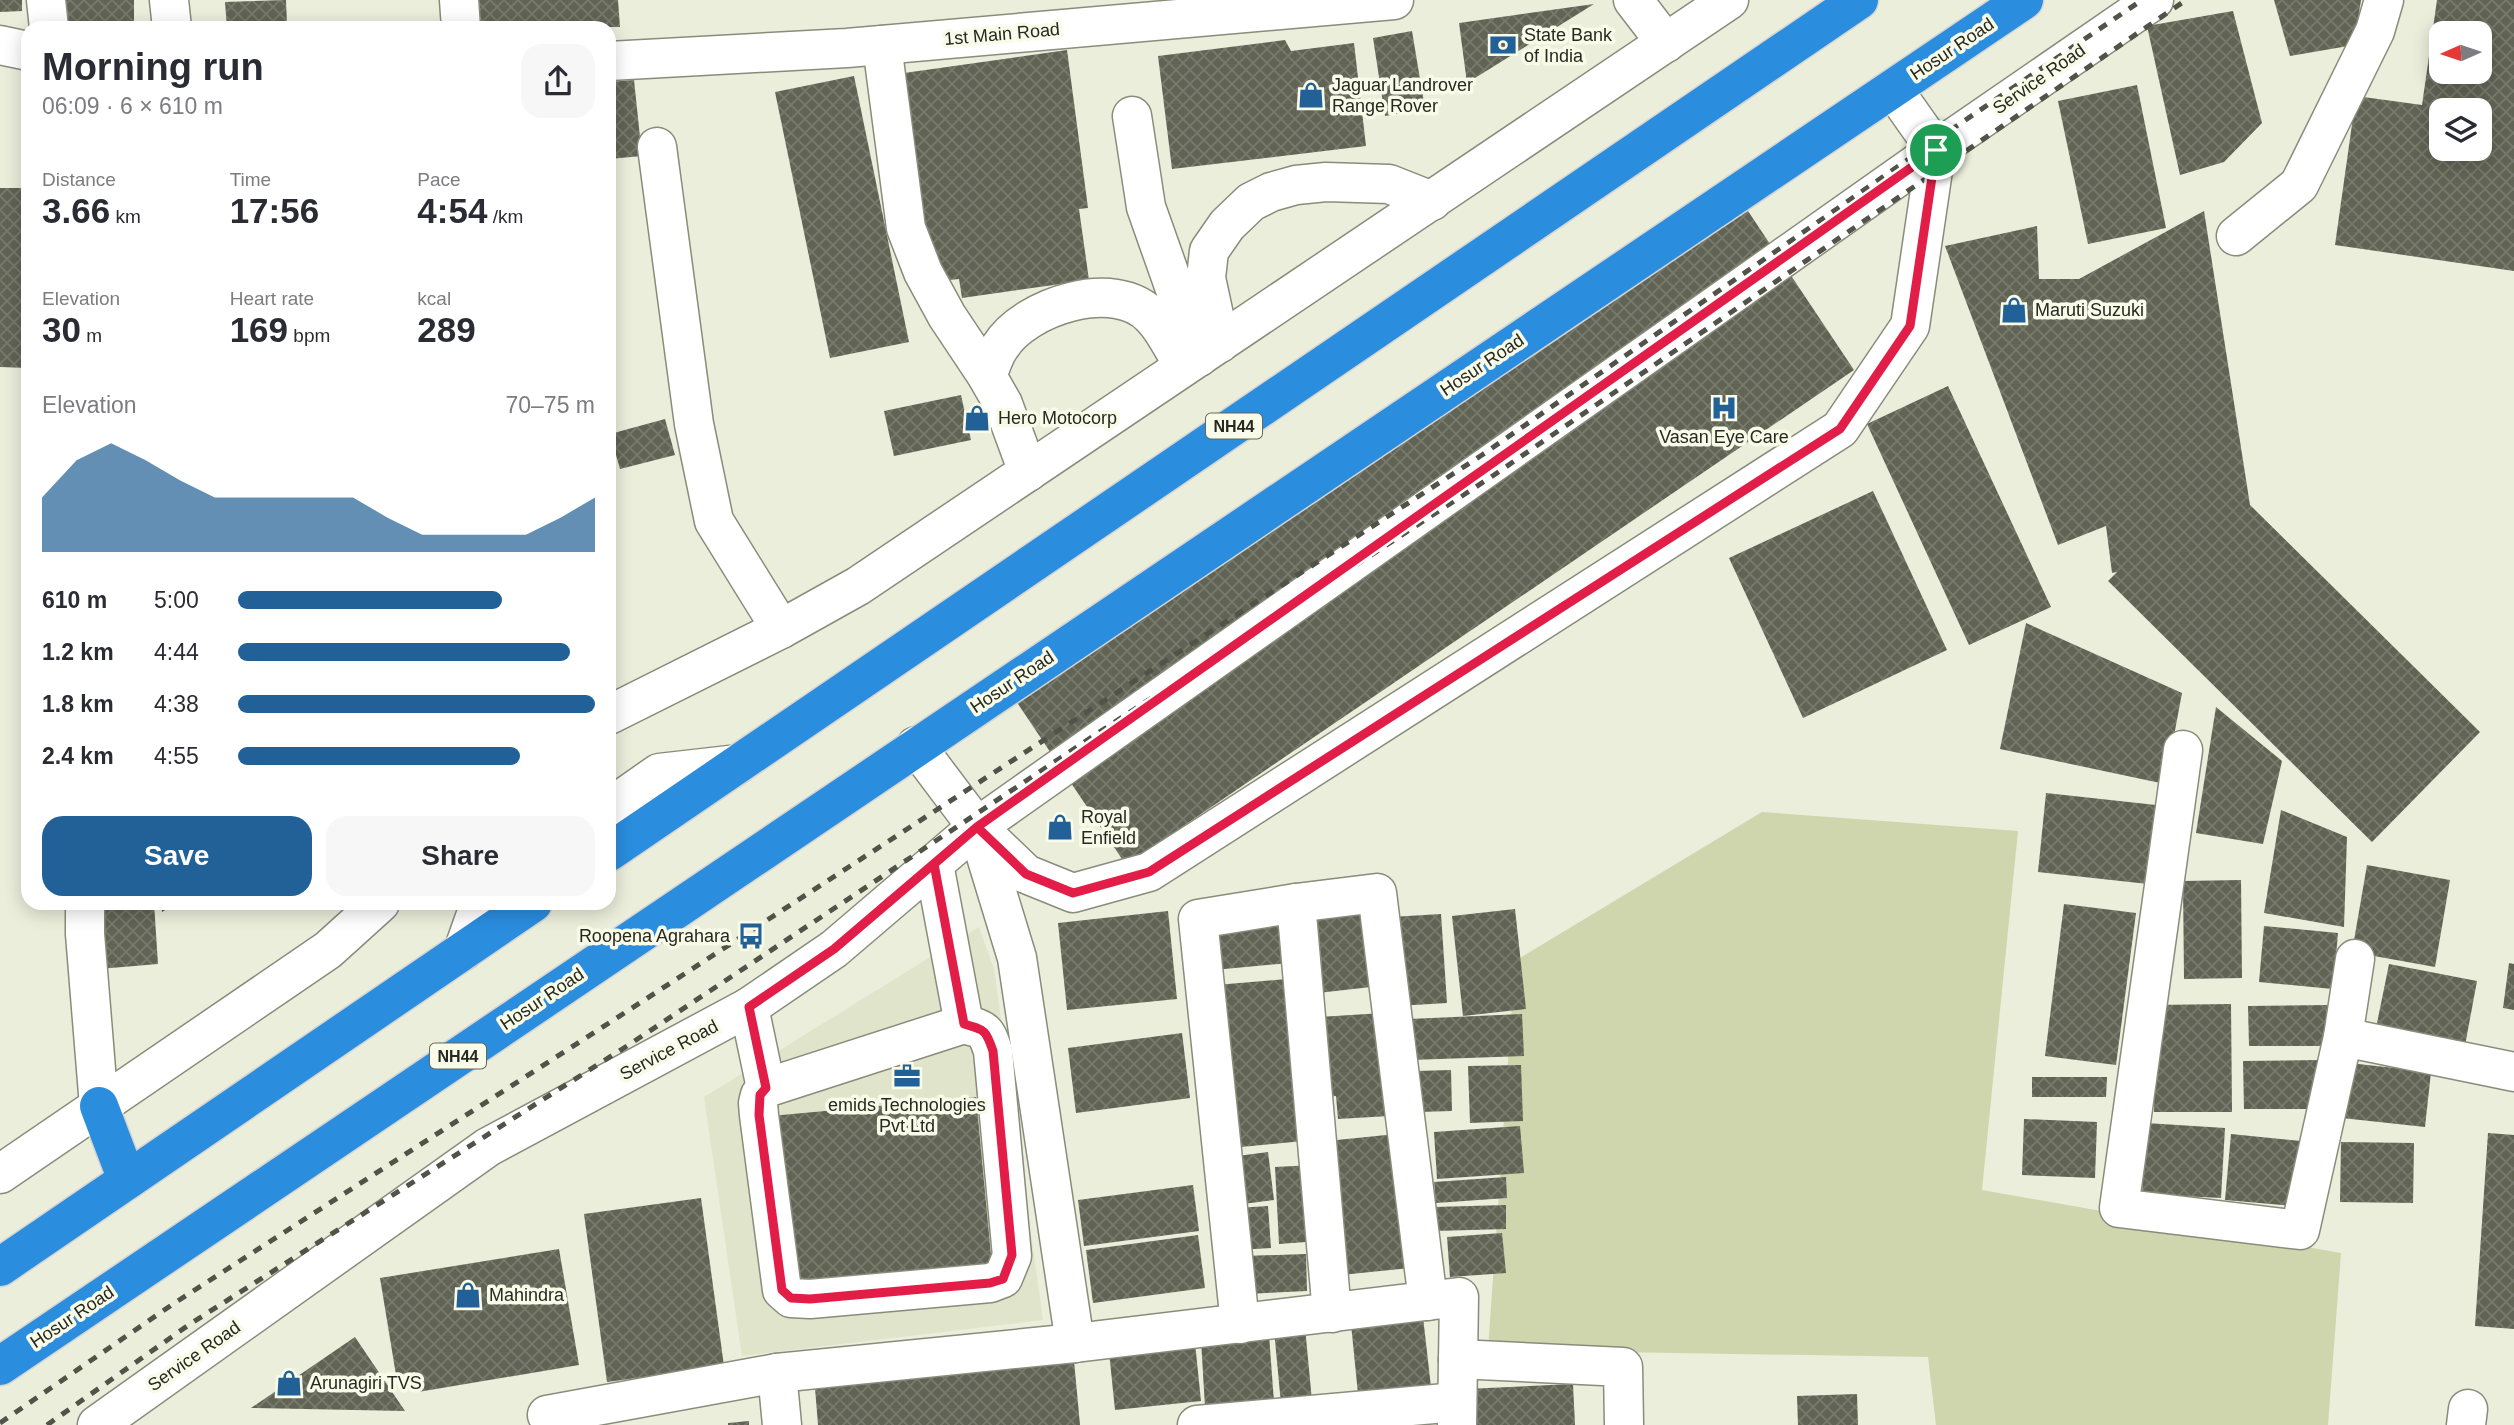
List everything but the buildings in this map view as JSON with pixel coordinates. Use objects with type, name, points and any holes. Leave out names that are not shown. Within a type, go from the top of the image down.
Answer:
[{"type":"highway","name":"NH44","points":[[616,847],[1859,0]]},
{"type":"highway","name":"Hosur Road","points":[[0,1366],[2024,0]]},
{"type":"highway","points":[[0,1267],[523,910]]},
{"type":"highway","points":[[99,1107],[127,1180]]},
{"type":"street","points":[[46,0],[48,21]]},
{"type":"street","points":[[169,0],[171,21]]},
{"type":"street","points":[[459,0],[460,21]]},
{"type":"street","name":"1st Main Road","points":[[616,61],[883,45],[1036,16],[1394,0]]},
{"type":"street","points":[[1633,0],[1666,43]]},
{"type":"street","points":[[616,712],[781,629],[858,586],[1729,0]]},
{"type":"street","name":"Service Road","points":[[97,1425],[488,1147],[749,1007],[834,949],[977,827],[1936,150],[2154,0]]},
{"type":"street","points":[[2236,236],[2299,185],[2375,32],[2384,0]]},
{"type":"street","points":[[0,45],[21,50]]},
{"type":"street","points":[[883,45],[906,228],[923,272],[941,305],[1003,404],[1028,472]]},
{"type":"street","points":[[916,746],[977,827],[1026,874],[1073,893],[1149,872],[1840,429],[1910,326],[1936,150],[1893,89]]},
{"type":"street","points":[[1132,116],[1146,207],[1201,355]]},
{"type":"street","points":[[657,147],[694,424],[714,521],[781,629]]},
{"type":"street","points":[[1201,355],[1209,251],[1227,225],[1251,202],[1271,192],[1296,185],[1340,182],[1389,184],[1432,201]]},
{"type":"street","points":[[987,376],[1000,345],[1021,325],[1044,310],[1073,300],[1110,299],[1133,304],[1201,355]]},
{"type":"street","points":[[2183,750],[2119,1208],[2300,1230],[2343,1037],[2355,959]]},
{"type":"street","points":[[616,803],[659,773],[738,764]]},
{"type":"street","points":[[977,827],[1017,958],[1075,1343]]},
{"type":"street","points":[[934,864],[964,1024]]},
{"type":"street","points":[[1240,1324],[1198,919],[1377,893],[1428,1301]]},
{"type":"street","points":[[1296,903],[1332,1313]]},
{"type":"street","points":[[85,910],[99,1107]]},
{"type":"street","points":[[0,1174],[328,950],[368,910]]},
{"type":"street","points":[[463,951],[478,910]]},
{"type":"street","points":[[749,1007],[766,1088]]},
{"type":"street","points":[[964,1024],[981,1029],[987,1034],[993,1051],[1012,1255],[1003,1279],[990,1283],[838,1297],[791,1298],[782,1290],[759,1115],[760,1095],[766,1088],[964,1024]]},
{"type":"street","points":[[2343,1037],[2514,1072]]},
{"type":"street","points":[[547,1415],[777,1373],[1075,1343],[1458,1297],[1457,1413],[1197,1425]]},
{"type":"street","points":[[1458,1359],[1623,1367],[1624,1425]]},
{"type":"street","points":[[777,1373],[782,1425]]},
{"type":"shaded area","points":[[1762,812],[2018,831],[1982,1190],[2341,1253],[2328,1425],[1936,1425],[1928,1357],[1488,1350],[1515,961]]},
{"type":"shaded area","points":[[979,927],[994,969],[1043,1320],[742,1356],[704,1097]]},
{"type":"railway","points":[[0,1423],[173,1304],[1482,455],[2142,0]]},
{"type":"railway","points":[[47,1425],[190,1324],[627,1046],[1098,733],[1494,475],[2186,0]]},
{"type":"place","name":"State Bank of India","points":[[1503,45]]},
{"type":"place","name":"Jaguar Landrover Range Rover","points":[[1311,95]]},
{"type":"place","name":"Maruti Suzuki","points":[[2014,310]]},
{"type":"place","name":"Vasan Eye Care","points":[[1724,408]]},
{"type":"place","name":"Hero Motocorp","points":[[977,418]]},
{"type":"place","name":"Royal Enfield","points":[[1060,827]]},
{"type":"place","name":"Roopena Agrahara","points":[[751,936]]},
{"type":"place","name":"emids Technologies Pvt Ltd","points":[[907,1076]]},
{"type":"place","name":"Mahindra","points":[[468,1295]]},
{"type":"place","name":"Arunagiri TVS","points":[[289,1383]]},
{"type":"route","points":[[1936,150],[977,827],[834,949],[749,1007],[766,1088],[758,1103],[782,1290],[791,1298],[810,1299],[990,1283],[1003,1279],[1010,1264],[1012,1255],[993,1051],[987,1034],[981,1029],[964,1024],[934,864],[977,827],[1026,874],[1073,893],[1149,872],[1840,429],[1910,326],[1936,150]]}]
